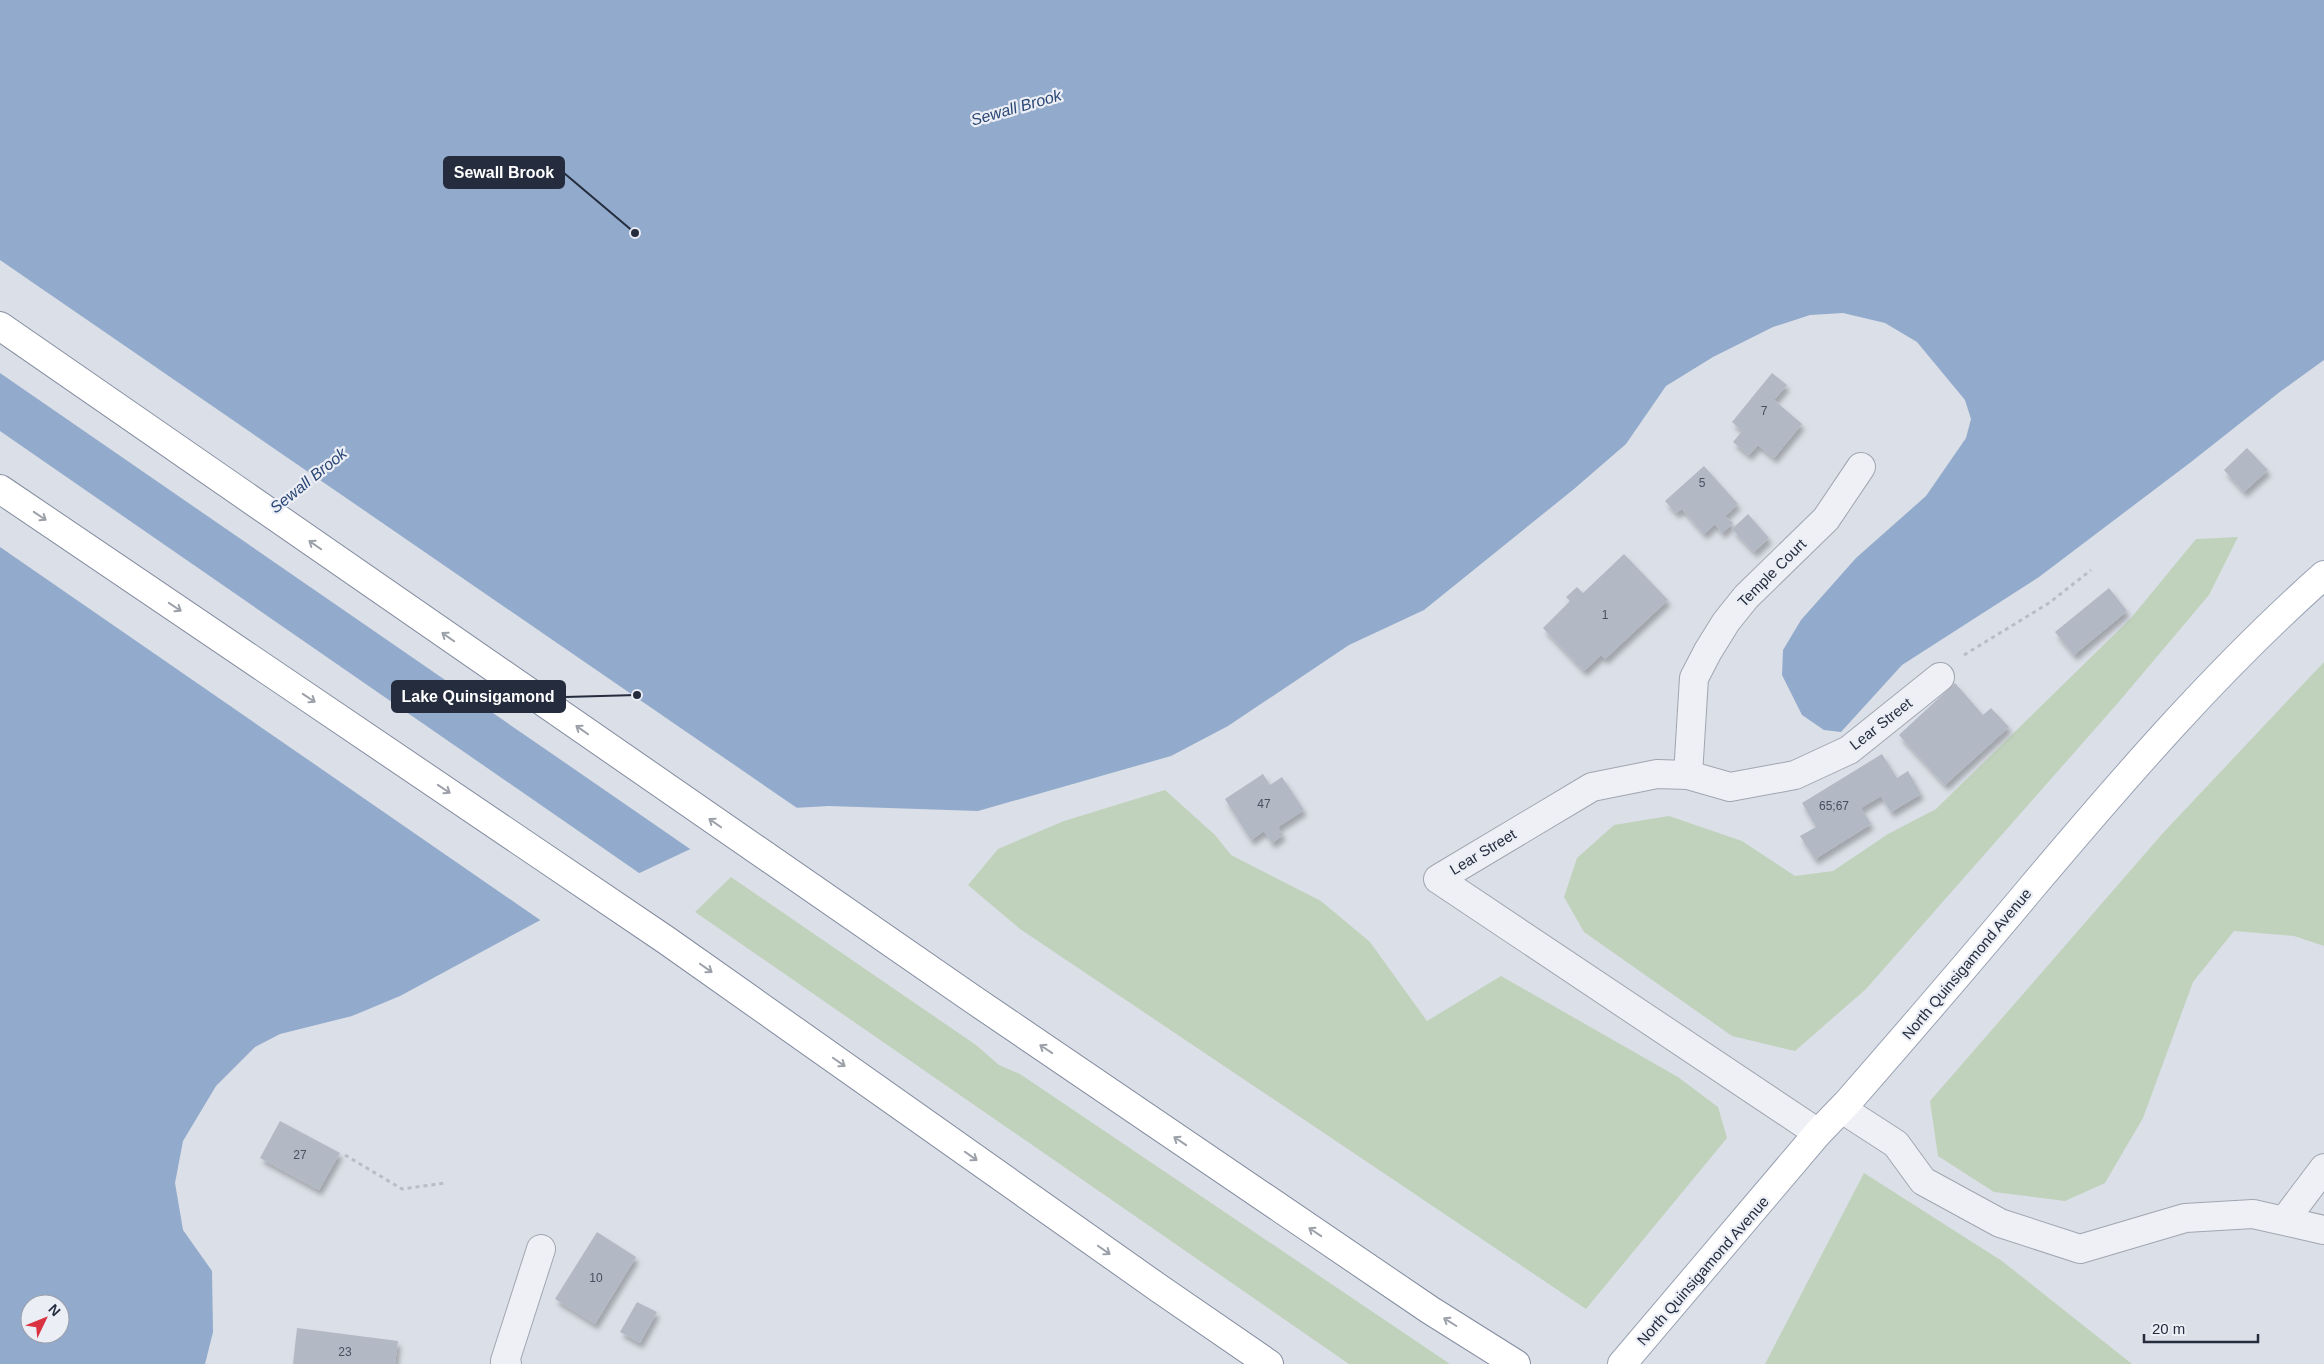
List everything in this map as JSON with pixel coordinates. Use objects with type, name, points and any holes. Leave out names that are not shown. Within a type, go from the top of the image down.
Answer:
[{"type":"main road","points":[[0,326],[756,850],[1413,1299],[1516,1364]]},
{"type":"main road","points":[[0,488],[666,940],[1152,1284],[1270,1364]]},
{"type":"main road","name":"North Quinsigamond Avenue","points":[[1622,1364],[1818,1133],[1842,1109],[2187,708],[2268,625],[2324,575]]},
{"type":"street","name":"Temple Court","points":[[1688,775],[1694,678],[1708,651],[1746,596],[1826,518],[1861,467]]},
{"type":"street","name":"Lear Street","points":[[1818,1133],[1438,879],[1592,787],[1657,774],[1688,775],[1730,787],[1795,775],[1849,750],[1940,678]]},
{"type":"street","points":[[1842,1109],[1896,1144],[1923,1181],[2000,1223],[2080,1249],[2185,1218],[2253,1214],[2324,1230]]},
{"type":"street","points":[[2284,1221],[2324,1168]]},
{"type":"street","points":[[507,1364],[505,1361],[541,1249]]},
{"type":"path","points":[[1940,678],[1951,662],[2049,603],[2091,570]]},
{"type":"path","points":[[345,1155],[402,1188],[445,1183]]},
{"type":"green space","points":[[2238,537],[2209,595],[2117,704],[1866,989],[1795,1051],[1732,1036],[1584,932],[1564,897],[1577,858],[1614,825],[1669,816],[1742,841],[1795,876],[1833,871],[1888,834],[1936,809],[2131,618],[2196,539]]},
{"type":"green space","points":[[2324,662],[2324,946],[2294,936],[2234,931],[2193,982],[2143,1118],[2105,1183],[2065,1201],[1994,1192],[1938,1156],[1930,1101],[2163,833]]},
{"type":"green space","points":[[1165,790],[1215,835],[1231,855],[1321,901],[1370,942],[1427,1021],[1501,976],[1678,1077],[1718,1107],[1727,1138],[1586,1309],[1020,929],[968,885],[998,849],[1064,821]]},
{"type":"green space","points":[[731,877],[976,1045],[999,1065],[1020,1074],[1450,1364],[1349,1364],[695,912]]},
{"type":"green space","points":[[1864,1173],[2002,1261],[2132,1364],[1765,1364]]},
{"type":"water","points":[[0,0],[2324,0],[2324,360],[2039,577],[1902,665],[1841,732],[1824,730],[1802,715],[1782,675],[1783,650],[1801,620],[1856,558],[1926,496],[1966,438],[1971,419],[1965,400],[1917,342],[1885,323],[1843,313],[1810,315],[1773,327],[1713,357],[1666,386],[1626,444],[1574,489],[1424,610],[1349,645],[1228,726],[1171,756],[978,811],[829,806],[793,808],[733,829],[548,916],[400,996],[352,1016],[280,1034],[255,1047],[216,1086],[183,1141],[175,1183],[183,1230],[212,1271],[213,1332],[205,1364],[0,1364]]},
{"type":"pier","points":[[0,260],[800,810],[734,831],[693,851],[0,373]]},
{"type":"pier","points":[[0,431],[642,875],[543,922],[0,547]]},
{"type":"building","points":[[1772,373],[1787,385],[1774,400],[1802,424],[1774,458],[1758,445],[1749,455],[1733,442],[1742,431],[1732,422]]},
{"type":"building","points":[[2247,448],[2268,470],[2244,492],[2224,470]]},
{"type":"building","points":[[1704,466],[1738,504],[1725,516],[1733,523],[1722,533],[1715,524],[1704,534],[1682,509],[1676,513],[1665,501]]},
{"type":"building","points":[[1748,514],[1769,538],[1754,552],[1732,529]]},
{"type":"building","points":[[1624,554],[1668,600],[1605,659],[1601,655],[1584,671],[1543,628],[1570,601],[1566,597],[1577,587],[1583,593]]},
{"type":"building","points":[[2109,588],[2127,611],[2074,655],[2055,632]]},
{"type":"building","points":[[1955,683],[1983,715],[1991,708],[2009,727],[1945,785],[1899,735]]},
{"type":"building","points":[[1882,754],[1897,778],[1908,771],[1921,794],[1891,812],[1881,796],[1861,808],[1871,824],[1815,859],[1800,836],[1816,827],[1802,803]]},
{"type":"building","points":[[1263,774],[1270,785],[1282,777],[1304,810],[1278,827],[1283,835],[1272,843],[1264,831],[1251,840],[1225,799]]},
{"type":"building","points":[[280,1121],[340,1153],[319,1190],[260,1158]]},
{"type":"building","points":[[597,1232],[636,1257],[595,1324],[555,1299]]},
{"type":"building","points":[[637,1302],[657,1312],[640,1343],[620,1332]]},
{"type":"building","points":[[297,1328],[398,1341],[395,1364],[293,1364]]},
{"type":"place","name":"Sewall Brook","points":[[635,233]]},
{"type":"place","name":"Lake Quinsigamond","points":[[637,695]]}]
